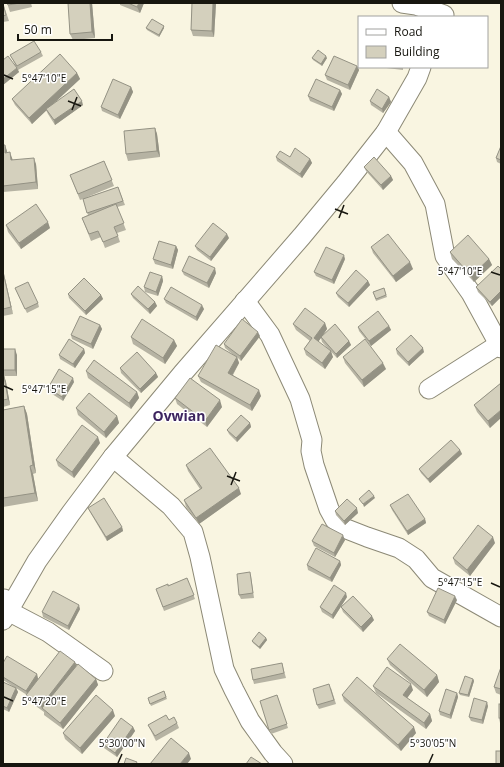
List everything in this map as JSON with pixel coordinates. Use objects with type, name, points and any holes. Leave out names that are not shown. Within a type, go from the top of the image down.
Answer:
[{"type":"street","points":[[402,3],[445,12]]},
{"type":"street","points":[[103,671],[48,632],[5,609],[71,513],[113,457],[177,380],[302,236],[386,132],[417,78],[421,68]]},
{"type":"street","points":[[386,132],[413,163],[435,204],[445,256],[470,293],[500,346],[429,389]]},
{"type":"street","points":[[245,301],[270,335],[300,399],[312,440],[311,451],[314,465],[334,520],[344,528],[367,538],[399,548],[416,559],[432,578],[501,617]]},
{"type":"street","points":[[113,457],[172,506],[193,532],[200,557],[224,669],[250,721],[272,753],[283,764]]},
{"type":"building","points":[[7,3],[20,3],[8,5]]},
{"type":"building","points":[[68,3],[90,3],[92,32],[70,34]]},
{"type":"building","points":[[128,3],[139,3],[137,7]]},
{"type":"building","points":[[192,3],[213,3],[212,31],[191,30]]},
{"type":"building","points":[[3,4],[6,15],[3,16]]},
{"type":"building","points":[[152,19],[164,26],[159,35],[146,28]]},
{"type":"building","points":[[34,41],[41,52],[17,66],[10,55]]},
{"type":"building","points":[[318,50],[326,56],[321,64],[312,58]]},
{"type":"building","points":[[60,54],[77,73],[29,118],[12,99]]},
{"type":"building","points":[[8,56],[17,68],[3,79],[3,60]]},
{"type":"building","points":[[334,56],[357,66],[348,85],[325,75]]},
{"type":"building","points":[[113,79],[131,87],[118,115],[101,107]]},
{"type":"building","points":[[316,79],[340,90],[332,107],[308,96]]},
{"type":"building","points":[[74,89],[82,101],[54,120],[46,109]]},
{"type":"building","points":[[377,89],[389,97],[382,109],[370,101]]},
{"type":"building","points":[[155,128],[157,151],[126,154],[124,131]]},
{"type":"building","points":[[3,145],[5,145],[5,153],[10,152],[11,160],[34,158],[36,182],[3,186]]},
{"type":"building","points":[[501,146],[501,160],[496,158]]},
{"type":"building","points":[[295,148],[310,159],[300,174],[276,157],[280,151],[290,157]]},
{"type":"building","points":[[374,157],[391,176],[381,185],[364,167]]},
{"type":"building","points":[[104,161],[112,180],[78,194],[70,175]]},
{"type":"building","points":[[118,187],[123,201],[87,213],[83,199]]},
{"type":"building","points":[[36,204],[48,222],[19,243],[6,225]]},
{"type":"building","points":[[116,204],[124,223],[114,227],[118,236],[103,242],[98,231],[89,234],[82,218]]},
{"type":"building","points":[[213,223],[227,234],[210,257],[195,246]]},
{"type":"building","points":[[388,234],[410,262],[393,276],[371,247]]},
{"type":"building","points":[[468,235],[489,259],[471,276],[450,252]]},
{"type":"building","points":[[159,241],[176,246],[171,265],[153,259]]},
{"type":"building","points":[[326,247],[344,255],[332,280],[314,272]]},
{"type":"building","points":[[189,256],[215,268],[207,283],[182,271]]},
{"type":"building","points":[[498,266],[501,269],[501,291],[490,302],[476,287]]},
{"type":"building","points":[[356,270],[368,281],[348,303],[336,293]]},
{"type":"building","points":[[3,272],[11,307],[3,309]]},
{"type":"building","points":[[150,272],[162,276],[156,292],[144,287]]},
{"type":"building","points":[[84,278],[101,295],[85,311],[68,294]]},
{"type":"building","points":[[28,282],[38,303],[25,309],[15,288]]},
{"type":"building","points":[[138,286],[155,302],[148,309],[131,294]]},
{"type":"building","points":[[171,287],[202,305],[196,317],[164,299]]},
{"type":"building","points":[[384,288],[386,295],[376,299],[373,292]]},
{"type":"building","points":[[305,308],[325,323],[314,338],[331,351],[322,363],[304,349],[312,338],[293,324]]},
{"type":"building","points":[[378,311],[389,326],[369,341],[358,327]]},
{"type":"building","points":[[80,316],[100,325],[91,344],[71,335]]},
{"type":"building","points":[[142,319],[174,340],[163,358],[131,337]]},
{"type":"building","points":[[242,319],[258,332],[240,356],[224,344]]},
{"type":"building","points":[[335,324],[349,341],[336,354],[321,337]]},
{"type":"building","points":[[411,335],[423,348],[408,362],[396,349]]},
{"type":"building","points":[[69,339],[84,349],[73,364],[59,355]]},
{"type":"building","points":[[365,339],[383,363],[362,380],[343,357]]},
{"type":"building","points":[[216,345],[237,357],[228,373],[259,390],[250,405],[198,376]]},
{"type":"building","points":[[3,349],[15,349],[15,370],[3,370]]},
{"type":"building","points":[[137,352],[156,373],[140,389],[120,368]]},
{"type":"building","points":[[94,360],[137,392],[129,403],[86,371]]},
{"type":"building","points":[[59,369],[73,378],[62,397],[48,388]]},
{"type":"building","points":[[3,376],[8,399],[3,400]]},
{"type":"building","points":[[190,378],[220,400],[205,421],[175,398]]},
{"type":"building","points":[[501,383],[501,410],[488,421],[474,405]]},
{"type":"building","points":[[89,393],[117,416],[104,432],[76,408]]},
{"type":"building","points":[[24,406],[33,465],[30,466],[35,493],[3,498],[3,410]]},
{"type":"building","points":[[241,415],[250,423],[236,438],[227,430]]},
{"type":"building","points":[[82,425],[98,437],[72,472],[56,460]]},
{"type":"building","points":[[451,440],[460,450],[428,479],[419,469]]},
{"type":"building","points":[[210,448],[239,488],[196,518],[184,500],[202,488],[186,465]]},
{"type":"building","points":[[369,490],[374,496],[363,504],[359,499]]},
{"type":"building","points":[[408,494],[425,519],[407,531],[390,505]]},
{"type":"building","points":[[104,498],[122,527],[106,537],[88,508]]},
{"type":"building","points":[[347,499],[357,508],[344,521],[335,511]]},
{"type":"building","points":[[322,524],[343,535],[334,553],[312,541]]},
{"type":"building","points":[[478,525],[493,537],[467,570],[453,558]]},
{"type":"building","points":[[316,548],[340,561],[330,578],[307,565]]},
{"type":"building","points":[[250,572],[253,593],[239,595],[237,574]]},
{"type":"building","points":[[187,578],[194,595],[163,607],[156,589]]},
{"type":"building","points":[[334,585],[346,593],[332,615],[320,607]]},
{"type":"building","points":[[438,588],[455,596],[444,620],[427,612]]},
{"type":"building","points":[[53,591],[79,605],[68,626],[42,612]]},
{"type":"building","points":[[353,596],[372,616],[361,627],[341,607]]},
{"type":"building","points":[[259,632],[266,638],[259,647],[252,641]]},
{"type":"building","points":[[400,644],[437,675],[424,690],[387,659]]},
{"type":"building","points":[[60,651],[75,662],[41,706],[26,695]]},
{"type":"building","points":[[7,656],[37,674],[26,691],[3,677],[3,663]]},
{"type":"building","points":[[282,663],[284,673],[253,680],[251,669]]},
{"type":"building","points":[[78,664],[96,679],[60,723],[42,708]]},
{"type":"building","points":[[387,667],[411,684],[403,695],[430,714],[424,723],[373,686]]},
{"type":"building","points":[[501,667],[501,689],[494,687]]},
{"type":"building","points":[[465,676],[473,679],[468,695],[459,693]]},
{"type":"building","points":[[357,677],[414,727],[398,745],[342,695]]},
{"type":"building","points":[[3,682],[16,688],[7,708],[3,706]]},
{"type":"building","points":[[329,684],[334,700],[317,705],[313,689]]},
{"type":"building","points":[[446,689],[457,693],[450,715],[439,711]]},
{"type":"building","points":[[164,691],[166,697],[150,704],[148,698]]},
{"type":"building","points":[[96,695],[113,710],[80,748],[63,733]]},
{"type":"building","points":[[277,695],[287,724],[269,730],[260,701]]},
{"type":"building","points":[[474,698],[487,702],[482,720],[469,717]]},
{"type":"building","points":[[499,704],[501,704],[501,718],[499,718]]},
{"type":"building","points":[[166,715],[169,720],[174,717],[177,723],[155,736],[148,725]]},
{"type":"building","points":[[121,718],[133,727],[115,753],[103,744]]},
{"type":"building","points":[[171,738],[189,753],[180,764],[150,764]]},
{"type":"building","points":[[496,751],[501,751],[501,764],[496,764]]},
{"type":"building","points":[[251,757],[262,764],[246,764]]},
{"type":"building","points":[[126,758],[137,762],[136,764],[124,764]]},
{"type":"district","name":"Ovwian","points":[[179,416]]}]
